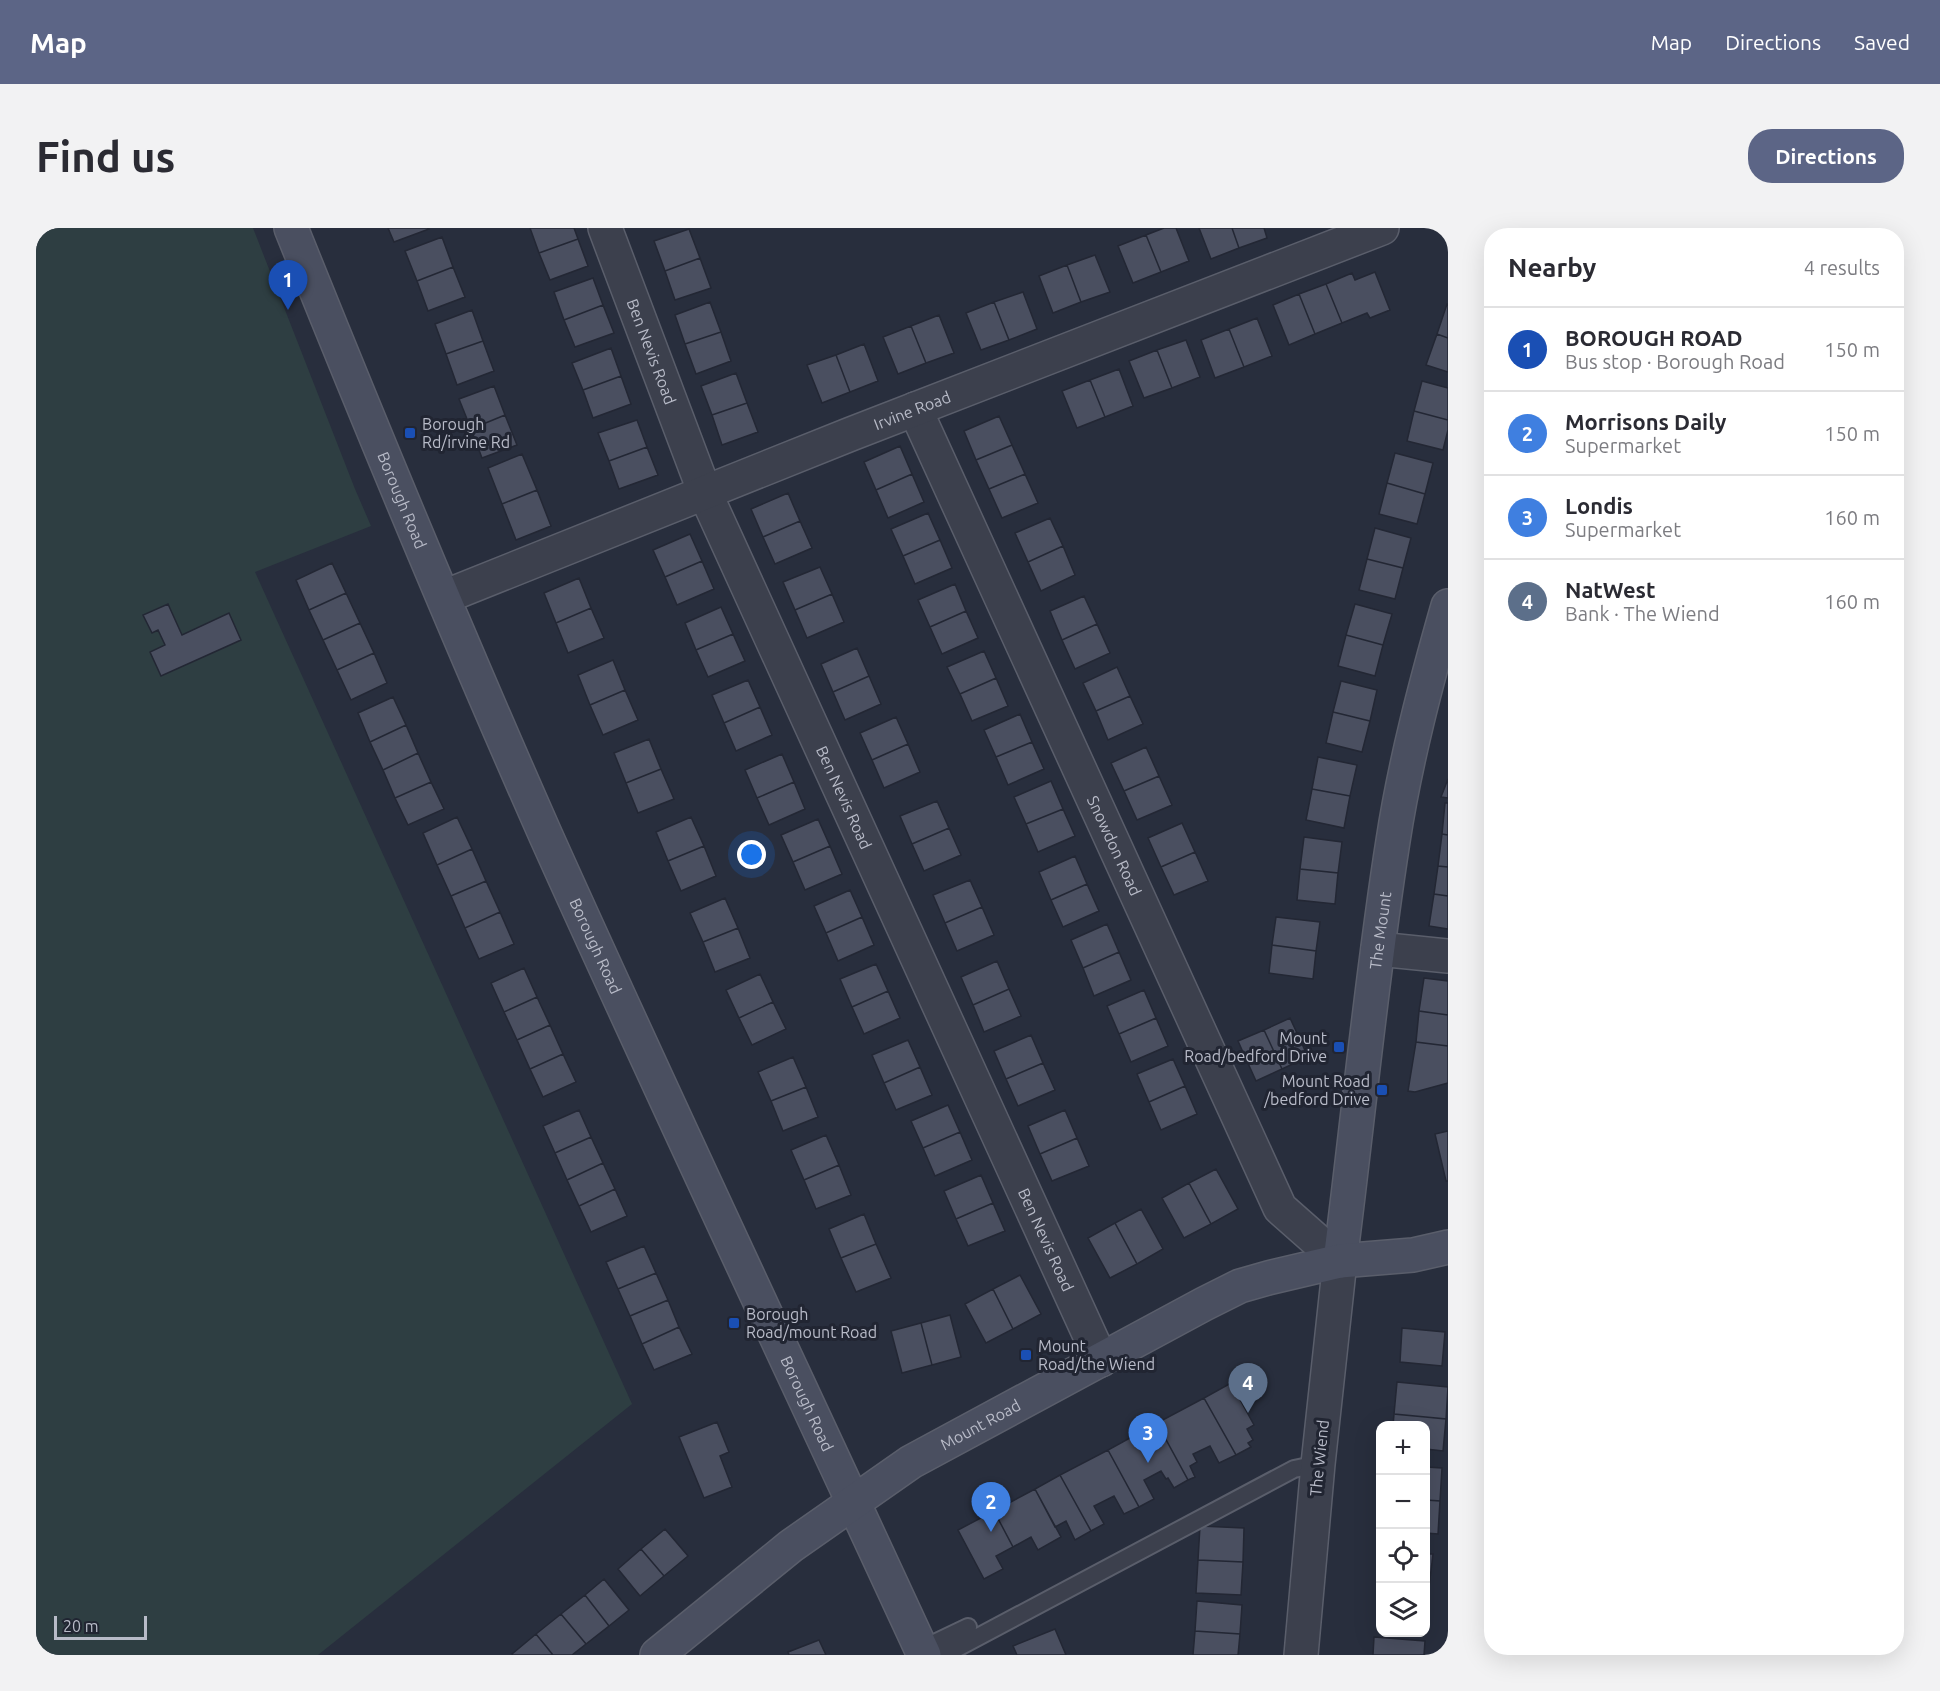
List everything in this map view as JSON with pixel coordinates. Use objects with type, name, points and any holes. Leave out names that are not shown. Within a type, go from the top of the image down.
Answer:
[{"type":"street","name":"Borough Road","points":[[291,228],[376,441],[550,845],[696,1165],[854,1501],[930,1653]]},
{"type":"street","name":"Ben Nevis Road","points":[[605,228],[705,493],[1101,1360]]},
{"type":"street","name":"Irvine Road","points":[[444,597],[915,409],[1382,228]]},
{"type":"street","name":"Snowdon Road","points":[[915,409],[1280,1208],[1340,1261]]},
{"type":"street","name":"The Mount","points":[[1340,1261],[1393,839],[1414,733],[1448,606]]},
{"type":"street","points":[[1378,949],[1448,956]]},
{"type":"street","name":"Mount Road","points":[[657,1655],[791,1546],[911,1462],[1239,1286],[1340,1261],[1413,1255],[1448,1247]]},
{"type":"street","name":"The Wiend","points":[[1301,1655],[1318,1464],[1340,1261]]},
{"type":"lane","points":[[930,1653],[1294,1469],[1318,1464]]},
{"type":"lane","points":[[930,1653],[968,1627]]},
{"type":"shaded area","points":[[36,228],[253,228],[371,526],[255,572],[632,1404],[318,1655],[36,1655]]},
{"type":"building","points":[[388,228],[428,228],[429,229],[394,242]]},
{"type":"building","points":[[530,228],[574,228],[578,239],[539,253]]},
{"type":"building","points":[[1164,228],[1176,228],[1189,261],[1161,272],[1146,235]]},
{"type":"building","points":[[1199,228],[1232,228],[1239,248],[1211,259]]},
{"type":"building","points":[[1232,228],[1264,228],[1267,238],[1239,248]]},
{"type":"building","points":[[689,229],[700,258],[665,271],[654,241]]},
{"type":"building","points":[[1146,235],[1161,272],[1133,283],[1118,246]]},
{"type":"building","points":[[442,237],[453,267],[417,281],[405,251]]},
{"type":"building","points":[[578,239],[588,266],[550,280],[539,253]]},
{"type":"building","points":[[1095,255],[1110,292],[1081,302],[1067,265]]},
{"type":"building","points":[[700,258],[711,288],[675,300],[665,271]]},
{"type":"building","points":[[1067,265],[1081,302],[1053,313],[1039,276]]},
{"type":"building","points":[[453,267],[465,297],[428,311],[417,281]]},
{"type":"building","points":[[1375,272],[1390,310],[1370,318],[1367,313],[1342,323],[1326,284],[1352,273],[1355,280]]},
{"type":"building","points":[[593,278],[603,305],[564,320],[554,292]]},
{"type":"building","points":[[1326,284],[1342,323],[1315,334],[1299,294]]},
{"type":"building","points":[[1023,292],[1037,329],[1009,340],[994,302]]},
{"type":"building","points":[[1299,294],[1315,334],[1289,345],[1273,305]]},
{"type":"building","points":[[710,302],[721,332],[685,344],[675,315]]},
{"type":"building","points":[[994,302],[1009,340],[981,350],[966,313]]},
{"type":"building","points":[[1448,304],[1448,338],[1437,334]]},
{"type":"building","points":[[603,305],[614,333],[575,347],[564,320]]},
{"type":"building","points":[[472,310],[483,341],[446,354],[435,324]]},
{"type":"building","points":[[939,315],[954,353],[926,363],[911,326]]},
{"type":"building","points":[[1257,318],[1272,356],[1244,367],[1229,329]]},
{"type":"building","points":[[911,326],[926,363],[898,374],[883,337]]},
{"type":"building","points":[[1229,329],[1244,367],[1215,378],[1201,340]]},
{"type":"building","points":[[721,332],[731,361],[696,374],[685,344]]},
{"type":"building","points":[[1437,334],[1448,338],[1448,372],[1426,365]]},
{"type":"building","points":[[1186,340],[1200,377],[1172,388],[1157,350]]},
{"type":"building","points":[[483,341],[494,371],[457,385],[446,354]]},
{"type":"building","points":[[864,344],[878,381],[850,392],[836,355]]},
{"type":"building","points":[[611,348],[621,376],[583,390],[572,363]]},
{"type":"building","points":[[1157,350],[1172,388],[1144,398],[1129,361]]},
{"type":"building","points":[[836,355],[850,392],[822,403],[807,365]]},
{"type":"building","points":[[1119,369],[1133,406],[1105,417],[1090,380]]},
{"type":"building","points":[[736,373],[747,403],[712,415],[701,386]]},
{"type":"building","points":[[621,376],[631,404],[593,418],[583,390]]},
{"type":"building","points":[[1090,380],[1105,417],[1077,428],[1062,391]]},
{"type":"building","points":[[1422,381],[1448,388],[1448,420],[1414,411]]},
{"type":"building","points":[[494,386],[505,415],[471,429],[459,399]]},
{"type":"building","points":[[747,403],[758,432],[722,445],[712,415]]},
{"type":"building","points":[[1414,411],[1448,420],[1443,450],[1407,441]]},
{"type":"building","points":[[505,415],[517,445],[482,458],[471,429]]},
{"type":"building","points":[[999,416],[1012,445],[976,460],[964,431]]},
{"type":"building","points":[[637,420],[647,447],[609,461],[598,433]]},
{"type":"building","points":[[1012,445],[1025,474],[989,489],[976,460]]},
{"type":"building","points":[[900,446],[912,474],[876,490],[864,462]]},
{"type":"building","points":[[647,447],[658,475],[619,489],[609,461]]},
{"type":"building","points":[[1395,453],[1433,463],[1425,494],[1387,483]]},
{"type":"building","points":[[522,454],[537,490],[502,504],[488,468]]},
{"type":"building","points":[[912,474],[924,502],[888,518],[876,490]]},
{"type":"building","points":[[1025,474],[1038,503],[1002,518],[989,489]]},
{"type":"building","points":[[1387,483],[1425,494],[1417,524],[1379,514]]},
{"type":"building","points":[[537,490],[551,526],[516,540],[502,504]]},
{"type":"building","points":[[788,493],[800,521],[763,537],[751,509]]},
{"type":"building","points":[[928,513],[940,540],[903,556],[891,529]]},
{"type":"building","points":[[1050,518],[1063,546],[1028,562],[1015,533]]},
{"type":"building","points":[[800,521],[812,548],[775,564],[763,537]]},
{"type":"building","points":[[1375,528],[1411,538],[1403,568],[1367,559]]},
{"type":"building","points":[[690,534],[702,561],[665,577],[653,550]]},
{"type":"building","points":[[940,540],[952,568],[915,584],[903,556]]},
{"type":"building","points":[[1063,546],[1075,575],[1041,591],[1028,562]]},
{"type":"building","points":[[1367,559],[1403,568],[1395,599],[1359,590]]},
{"type":"building","points":[[702,561],[714,589],[677,605],[665,577]]},
{"type":"building","points":[[332,563],[346,593],[309,610],[296,580]]},
{"type":"building","points":[[820,567],[832,594],[795,610],[783,582]]},
{"type":"building","points":[[579,578],[591,608],[556,623],[544,593]]},
{"type":"building","points":[[955,584],[966,611],[930,627],[918,600]]},
{"type":"building","points":[[346,593],[360,623],[323,640],[309,610]]},
{"type":"building","points":[[832,594],[844,622],[807,638],[795,610]]},
{"type":"building","points":[[1084,596],[1097,624],[1062,640],[1050,611]]},
{"type":"building","points":[[168,604],[182,635],[229,613],[241,640],[161,676],[150,652],[165,645],[158,630],[152,633],[143,615]]},
{"type":"building","points":[[1355,604],[1392,614],[1383,645],[1346,635]]},
{"type":"building","points":[[721,607],[733,634],[696,650],[685,623]]},
{"type":"building","points":[[591,608],[604,638],[568,653],[556,623]]},
{"type":"building","points":[[966,611],[978,638],[942,654],[930,627]]},
{"type":"building","points":[[360,623],[374,653],[337,670],[323,640]]},
{"type":"building","points":[[1097,624],[1110,653],[1075,669],[1062,640]]},
{"type":"building","points":[[733,634],[745,661],[708,677],[696,650]]},
{"type":"building","points":[[1346,635],[1383,645],[1375,676],[1338,666]]},
{"type":"building","points":[[857,648],[869,676],[833,692],[821,664]]},
{"type":"building","points":[[984,651],[996,678],[960,694],[947,667]]},
{"type":"building","points":[[374,653],[387,683],[351,700],[337,670]]},
{"type":"building","points":[[613,660],[625,690],[590,705],[578,675]]},
{"type":"building","points":[[1117,667],[1130,696],[1096,711],[1083,683]]},
{"type":"building","points":[[869,676],[881,704],[845,720],[833,692]]},
{"type":"building","points":[[996,678],[1008,706],[972,721],[960,694]]},
{"type":"building","points":[[748,680],[760,707],[724,723],[712,695]]},
{"type":"building","points":[[1341,681],[1377,690],[1370,721],[1333,712]]},
{"type":"building","points":[[625,690],[638,720],[603,735],[590,705]]},
{"type":"building","points":[[1130,696],[1143,724],[1108,740],[1096,711]]},
{"type":"building","points":[[393,697],[406,725],[370,742],[358,713]]},
{"type":"building","points":[[760,707],[772,735],[736,751],[724,723]]},
{"type":"building","points":[[1333,712],[1370,721],[1362,752],[1326,743]]},
{"type":"building","points":[[1020,714],[1032,742],[996,757],[984,730]]},
{"type":"building","points":[[896,717],[908,744],[872,760],[860,733]]},
{"type":"building","points":[[406,725],[418,753],[383,770],[370,742]]},
{"type":"building","points":[[649,739],[661,769],[626,783],[614,753]]},
{"type":"building","points":[[1032,742],[1044,769],[1008,785],[996,757]]},
{"type":"building","points":[[908,744],[920,772],[884,788],[872,760]]},
{"type":"building","points":[[1146,747],[1159,776],[1124,791],[1111,763]]},
{"type":"building","points":[[418,753],[431,782],[395,798],[383,770]]},
{"type":"building","points":[[782,754],[794,782],[757,798],[745,770]]},
{"type":"building","points":[[1318,757],[1357,765],[1350,796],[1312,789]]},
{"type":"building","points":[[661,769],[674,799],[638,813],[626,783]]},
{"type":"building","points":[[1159,776],[1172,805],[1137,820],[1124,791]]},
{"type":"building","points":[[1448,779],[1448,798],[1441,797]]},
{"type":"building","points":[[1051,781],[1063,809],[1026,824],[1014,797]]},
{"type":"building","points":[[431,782],[444,809],[408,825],[395,798]]},
{"type":"building","points":[[794,782],[805,809],[769,825],[757,798]]},
{"type":"building","points":[[1312,789],[1350,796],[1344,828],[1306,820]]},
{"type":"building","points":[[937,801],[949,828],[912,844],[900,816]]},
{"type":"building","points":[[1445,803],[1448,803],[1448,835],[1442,834]]},
{"type":"building","points":[[1063,809],[1075,836],[1038,852],[1026,824]]},
{"type":"building","points":[[457,817],[472,849],[437,865],[423,833]]},
{"type":"building","points":[[691,817],[704,846],[668,861],[656,832]]},
{"type":"building","points":[[818,819],[830,846],[793,862],[781,835]]},
{"type":"building","points":[[1182,823],[1195,852],[1161,867],[1148,838]]},
{"type":"building","points":[[949,828],[961,855],[924,871],[912,844]]},
{"type":"building","points":[[1442,834],[1448,835],[1448,867],[1438,866]]},
{"type":"building","points":[[1304,837],[1342,842],[1338,873],[1300,869]]},
{"type":"building","points":[[704,846],[716,876],[681,891],[668,861]]},
{"type":"building","points":[[830,846],[842,874],[805,890],[793,862]]},
{"type":"building","points":[[472,849],[486,881],[451,896],[437,865]]},
{"type":"building","points":[[1195,852],[1208,881],[1174,895],[1161,867]]},
{"type":"building","points":[[1075,856],[1087,884],[1051,900],[1039,872]]},
{"type":"building","points":[[1438,866],[1448,867],[1448,896],[1434,894]]},
{"type":"building","points":[[1300,869],[1338,873],[1335,904],[1297,900]]},
{"type":"building","points":[[970,880],[982,907],[945,923],[933,895]]},
{"type":"building","points":[[486,881],[500,912],[465,928],[451,896]]},
{"type":"building","points":[[1087,884],[1099,911],[1063,927],[1051,900]]},
{"type":"building","points":[[850,890],[862,917],[826,933],[814,906]]},
{"type":"building","points":[[1434,894],[1448,896],[1448,929],[1429,926]]},
{"type":"building","points":[[725,898],[738,928],[703,942],[690,913]]},
{"type":"building","points":[[982,907],[994,935],[957,951],[945,923]]},
{"type":"building","points":[[500,912],[514,944],[479,959],[465,928]]},
{"type":"building","points":[[862,917],[874,945],[838,961],[826,933]]},
{"type":"building","points":[[1276,917],[1320,922],[1316,951],[1272,945]]},
{"type":"building","points":[[1107,924],[1119,952],[1083,968],[1071,940]]},
{"type":"building","points":[[738,928],[750,958],[715,972],[703,942]]},
{"type":"building","points":[[1272,945],[1316,951],[1313,979],[1269,973]]},
{"type":"building","points":[[1119,952],[1131,980],[1094,996],[1083,968]]},
{"type":"building","points":[[997,961],[1009,989],[973,1005],[961,977]]},
{"type":"building","points":[[876,964],[888,991],[852,1007],[840,979]]},
{"type":"building","points":[[524,968],[537,997],[504,1012],[491,983]]},
{"type":"building","points":[[760,974],[773,1002],[739,1018],[726,990]]},
{"type":"building","points":[[1424,978],[1448,981],[1448,1015],[1419,1011]]},
{"type":"building","points":[[1009,989],[1021,1016],[984,1032],[973,1005]]},
{"type":"building","points":[[1144,990],[1156,1018],[1119,1034],[1107,1006]]},
{"type":"building","points":[[888,991],[900,1018],[864,1034],[852,1007]]},
{"type":"building","points":[[537,997],[550,1025],[517,1040],[504,1012]]},
{"type":"building","points":[[773,1002],[786,1029],[752,1045],[739,1018]]},
{"type":"building","points":[[1419,1011],[1448,1015],[1448,1046],[1416,1042]]},
{"type":"building","points":[[1156,1018],[1168,1046],[1131,1062],[1119,1034]]},
{"type":"building","points":[[1290,1018],[1308,1057],[1282,1069],[1264,1030]]},
{"type":"building","points":[[550,1025],[563,1054],[530,1069],[517,1040]]},
{"type":"building","points":[[1264,1030],[1282,1069],[1256,1081],[1238,1041]]},
{"type":"building","points":[[1031,1035],[1043,1063],[1006,1079],[994,1051]]},
{"type":"building","points":[[908,1040],[920,1067],[884,1083],[872,1055]]},
{"type":"building","points":[[1416,1042],[1448,1046],[1448,1083],[1415,1092],[1408,1091]]},
{"type":"building","points":[[563,1054],[576,1082],[543,1097],[530,1069]]},
{"type":"building","points":[[793,1057],[806,1087],[771,1101],[758,1072]]},
{"type":"building","points":[[1173,1059],[1185,1086],[1149,1102],[1137,1074]]},
{"type":"building","points":[[1043,1063],[1055,1090],[1018,1106],[1006,1079]]},
{"type":"building","points":[[920,1067],[932,1095],[896,1110],[884,1083]]},
{"type":"building","points":[[1185,1086],[1197,1114],[1161,1130],[1149,1102]]},
{"type":"building","points":[[806,1087],[818,1117],[783,1131],[771,1101]]},
{"type":"building","points":[[948,1105],[960,1132],[923,1148],[911,1121]]},
{"type":"building","points":[[579,1110],[591,1137],[555,1153],[543,1126]]},
{"type":"building","points":[[1065,1110],[1077,1138],[1040,1154],[1028,1126]]},
{"type":"building","points":[[1448,1131],[1448,1181],[1446,1181],[1435,1134]]},
{"type":"building","points":[[960,1132],[972,1160],[935,1176],[923,1148]]},
{"type":"building","points":[[826,1135],[839,1165],[804,1180],[791,1150]]},
{"type":"building","points":[[591,1137],[603,1163],[567,1180],[555,1153]]},
{"type":"building","points":[[1077,1138],[1089,1166],[1052,1181],[1040,1154]]},
{"type":"building","points":[[603,1163],[615,1189],[579,1206],[567,1180]]},
{"type":"building","points":[[839,1165],[851,1195],[816,1209],[804,1180]]},
{"type":"building","points":[[1216,1169],[1238,1209],[1211,1224],[1189,1183]]},
{"type":"building","points":[[981,1175],[993,1203],[956,1219],[944,1191]]},
{"type":"building","points":[[1189,1183],[1211,1224],[1184,1238],[1162,1198]]},
{"type":"building","points":[[615,1189],[627,1216],[591,1232],[579,1206]]},
{"type":"building","points":[[993,1203],[1005,1231],[968,1246],[956,1219]]},
{"type":"building","points":[[1141,1209],[1163,1249],[1137,1264],[1115,1223]]},
{"type":"building","points":[[864,1214],[876,1244],[841,1258],[829,1229]]},
{"type":"building","points":[[1115,1223],[1137,1264],[1110,1278],[1088,1238]]},
{"type":"building","points":[[876,1244],[891,1278],[856,1292],[841,1258]]},
{"type":"building","points":[[644,1246],[656,1273],[618,1289],[606,1262]]},
{"type":"building","points":[[656,1273],[668,1300],[630,1316],[618,1289]]},
{"type":"building","points":[[1020,1275],[1041,1314],[1013,1329],[993,1289]]},
{"type":"building","points":[[993,1289],[1013,1329],[986,1343],[965,1304]]},
{"type":"building","points":[[668,1300],[679,1327],[642,1344],[630,1316]]},
{"type":"building","points":[[950,1315],[961,1357],[932,1365],[921,1323]]},
{"type":"building","points":[[921,1323],[932,1365],[902,1373],[891,1331]]},
{"type":"building","points":[[679,1327],[692,1354],[654,1370],[642,1344]]},
{"type":"building","points":[[1402,1328],[1445,1332],[1442,1366],[1400,1362]]},
{"type":"building","points":[[1397,1382],[1448,1387],[1446,1419],[1394,1414]]},
{"type":"building","points":[[1231,1383],[1254,1425],[1247,1429],[1253,1440],[1248,1443],[1251,1447],[1236,1455],[1204,1398]]},
{"type":"building","points":[[1204,1398],[1236,1455],[1219,1463],[1210,1446],[1193,1454],[1197,1462],[1190,1466],[1195,1477],[1188,1480],[1157,1423]]},
{"type":"building","points":[[1394,1414],[1446,1419],[1443,1451],[1430,1449],[1430,1421],[1393,1421]]},
{"type":"building","points":[[717,1422],[729,1452],[720,1456],[732,1487],[704,1498],[679,1437]]},
{"type":"building","points":[[1157,1423],[1188,1480],[1174,1488],[1161,1471],[1144,1480],[1154,1499],[1139,1507],[1108,1450]]},
{"type":"building","points":[[1108,1450],[1139,1507],[1124,1514],[1114,1496],[1094,1506],[1104,1524],[1091,1531],[1060,1475]]},
{"type":"building","points":[[1430,1467],[1442,1468],[1440,1501],[1430,1500]]},
{"type":"building","points":[[1060,1475],[1091,1531],[1075,1540],[1066,1521],[1055,1527],[1035,1489]]},
{"type":"building","points":[[1035,1489],[1061,1537],[1038,1550],[1031,1537],[1013,1547],[994,1511]]},
{"type":"building","points":[[1430,1500],[1440,1501],[1438,1534],[1430,1533]]},
{"type":"building","points":[[994,1511],[1013,1547],[996,1556],[1003,1569],[984,1579],[958,1530]]},
{"type":"building","points":[[1200,1526],[1244,1528],[1243,1562],[1198,1560]]},
{"type":"building","points":[[665,1529],[688,1556],[664,1576],[641,1549]]},
{"type":"building","points":[[641,1549],[664,1576],[640,1596],[618,1569]]},
{"type":"building","points":[[1430,1554],[1433,1554],[1430,1579]]},
{"type":"building","points":[[1198,1560],[1243,1562],[1241,1595],[1196,1593]]},
{"type":"building","points":[[604,1579],[629,1610],[609,1626],[585,1595]]},
{"type":"building","points":[[585,1595],[609,1626],[586,1644],[561,1614]]},
{"type":"building","points":[[1197,1601],[1242,1605],[1240,1634],[1195,1631]]},
{"type":"building","points":[[561,1614],[586,1644],[572,1655],[553,1655],[536,1634]]},
{"type":"building","points":[[1055,1629],[1066,1655],[1017,1655],[1013,1646]]},
{"type":"building","points":[[1195,1631],[1240,1634],[1238,1655],[1193,1655]]},
{"type":"building","points":[[536,1634],[553,1655],[512,1654]]},
{"type":"building","points":[[1374,1637],[1425,1641],[1424,1655],[1373,1655]]},
{"type":"building","points":[[819,1640],[826,1655],[789,1655],[788,1652]]},
{"type":"place","name":"BOROUGH ROAD","points":[[288,310]]},
{"type":"place","name":"Borough Rd/irvine Rd","points":[[410,433]]},
{"type":"place","name":"Mount Road/bedford Drive","points":[[1339,1047]]},
{"type":"place","name":"Mount Road /bedford Drive","points":[[1382,1090]]},
{"type":"place","name":"Borough Road/mount Road","points":[[734,1323]]},
{"type":"place","name":"Mount Road/the Wiend","points":[[1026,1355]]},
{"type":"place","name":"NatWest","points":[[1248,1413]]},
{"type":"place","name":"Londis","points":[[1148,1463]]},
{"type":"place","name":"Morrisons Daily","points":[[991,1532]]}]
